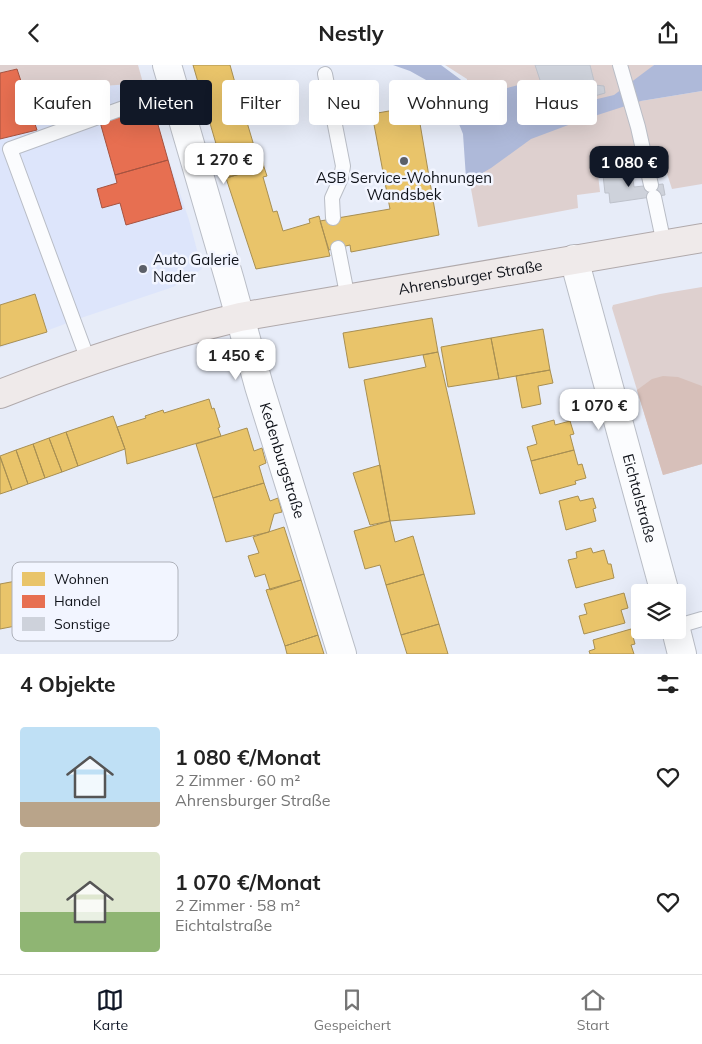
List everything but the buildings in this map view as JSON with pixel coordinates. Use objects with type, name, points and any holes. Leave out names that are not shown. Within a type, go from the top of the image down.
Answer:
[{"type":"main road","name":"Ahrensburger Straße","points":[[0,395],[88,360],[182,331],[240,317],[702,238]]},
{"type":"street","name":"Kedenburgstraße","points":[[170,77],[259,385],[342,654]]},
{"type":"street","name":"Eichtalstraße","points":[[574,259],[663,584]]},
{"type":"street","points":[[678,639],[682,654]]},
{"type":"lane","points":[[620,65],[633,109],[664,244]]},
{"type":"lane","points":[[325,73],[343,166],[341,178],[332,198],[333,219]]},
{"type":"lane","points":[[88,360],[6,157],[10,149],[170,77]]},
{"type":"lane","points":[[338,248],[348,299]]},
{"type":"lane","points":[[686,624],[702,619]]},
{"type":"shaded area","points":[[0,65],[138,65],[142,80],[120,80],[120,85],[110,85],[110,80],[19,80],[15,69],[0,73]]},
{"type":"shaded area","points":[[393,65],[441,65],[461,80],[426,80],[410,71]]},
{"type":"shaded area","points":[[445,65],[654,65],[635,82],[641,101],[702,91],[702,184],[672,189],[659,149],[596,157],[600,192],[577,195],[578,208],[478,227],[469,178],[468,125],[507,125],[507,80],[467,79]]},
{"type":"shaded area","points":[[654,65],[702,65],[702,91],[641,101],[597,115],[597,99],[614,95]]},
{"type":"shaded area","points":[[15,69],[19,80],[15,80],[15,125],[110,125],[110,85],[120,85],[120,125],[157,125],[189,220],[202,269],[173,287],[0,348],[0,73]]},
{"type":"shaded area","points":[[517,85],[517,125],[568,125],[531,139],[474,178],[466,178],[463,134],[459,125],[507,125],[507,88]]},
{"type":"shaded area","points":[[702,287],[702,464],[663,475],[612,308],[613,305],[660,294]]},
{"type":"shaded area","points":[[663,376],[678,377],[702,386],[702,464],[663,475],[637,390],[652,379]]},
{"type":"place","name":"ASB Service-Wohnungen Wandsbek","points":[[404,161]]},
{"type":"place","name":"Auto Galerie Nader","points":[[143,269]]}]
